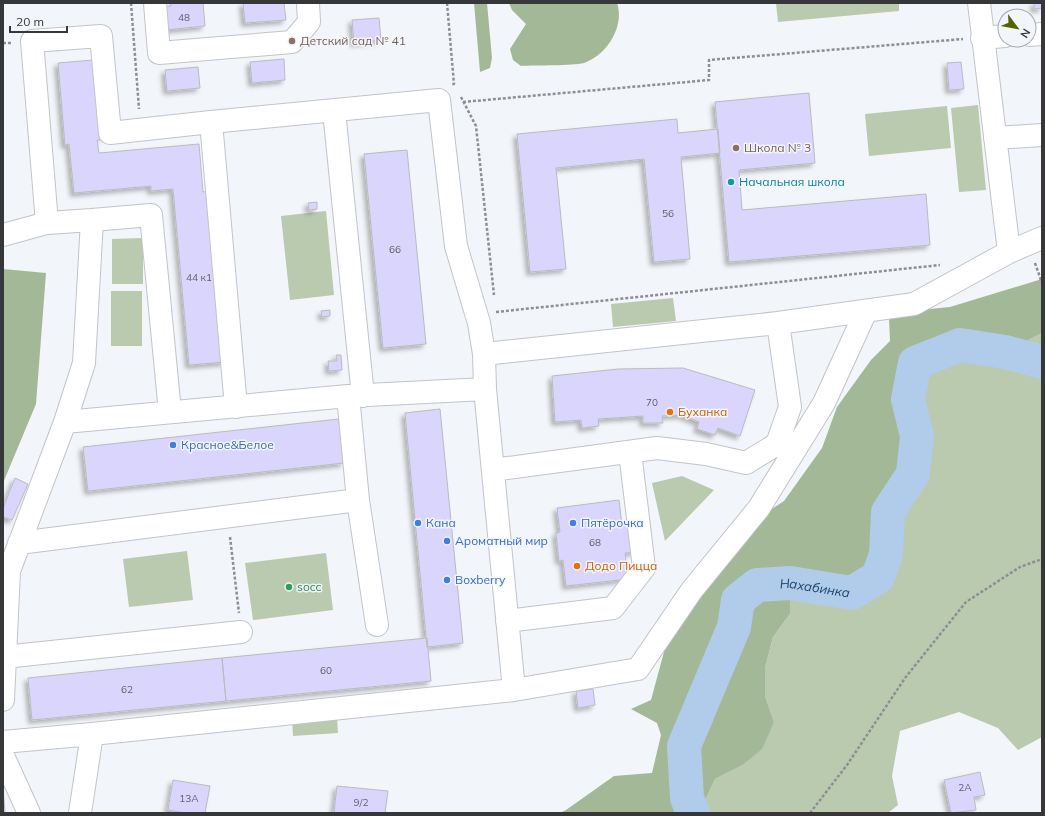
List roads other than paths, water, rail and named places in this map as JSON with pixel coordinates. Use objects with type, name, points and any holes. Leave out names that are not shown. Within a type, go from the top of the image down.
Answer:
[{"type":"lane","points":[[155,3],[159,53],[292,42],[309,22],[308,3]]},
{"type":"lane","points":[[979,3],[982,38],[1009,252]]},
{"type":"lane","points":[[47,223],[32,41],[102,36],[110,133],[439,100],[456,246],[487,318],[484,354],[485,389],[514,690]]},
{"type":"lane","points":[[982,38],[997,37]]},
{"type":"lane","points":[[334,111],[355,396],[358,500],[377,625]]},
{"type":"lane","points":[[212,122],[236,406]]},
{"type":"lane","points":[[995,138],[1042,135]]},
{"type":"lane","points":[[3,235],[47,223],[151,214],[170,412]]},
{"type":"lane","points":[[3,700],[6,570],[19,543],[65,422],[84,364],[92,220]]},
{"type":"lane","points":[[484,354],[778,323],[914,304],[1009,252],[1042,238]]},
{"type":"lane","points":[[28,813],[3,752],[92,734],[514,690],[638,669],[692,590],[759,508],[824,403],[866,311]]},
{"type":"lane","points":[[493,470],[657,448],[706,454],[746,463],[777,444],[790,408],[778,323]]},
{"type":"lane","points":[[65,422],[355,396],[485,389]]},
{"type":"lane","points":[[507,621],[613,608],[644,568],[630,452]]},
{"type":"lane","points":[[19,543],[358,500]]},
{"type":"lane","points":[[4,657],[241,632]]},
{"type":"lane","points":[[80,813],[92,734]]},
{"type":"waterway","name":"Нахабинка","points":[[693,813],[687,798],[684,746],[734,627],[738,600],[757,585],[790,583],[852,593],[878,577],[886,554],[888,512],[913,474],[917,436],[908,399],[915,363],[960,345],[1005,352],[1042,362]]},
{"type":"place","name":"Детский сад № 41","points":[[292,41]]},
{"type":"place","name":"Школа № 3","points":[[736,148]]},
{"type":"place","name":"Начальная школа","points":[[731,182]]},
{"type":"place","name":"Буханка","points":[[670,412]]},
{"type":"place","name":"Красное&Белое","points":[[173,445]]},
{"type":"place","name":"Кана","points":[[418,523]]},
{"type":"place","name":"Пятёрочка","points":[[573,523]]},
{"type":"place","name":"Ароматный мир","points":[[447,541]]},
{"type":"place","name":"Додо Пицца","points":[[577,566]]},
{"type":"place","name":"Boxberry","points":[[447,580]]},
{"type":"place","name":"socc","points":[[289,587]]}]
